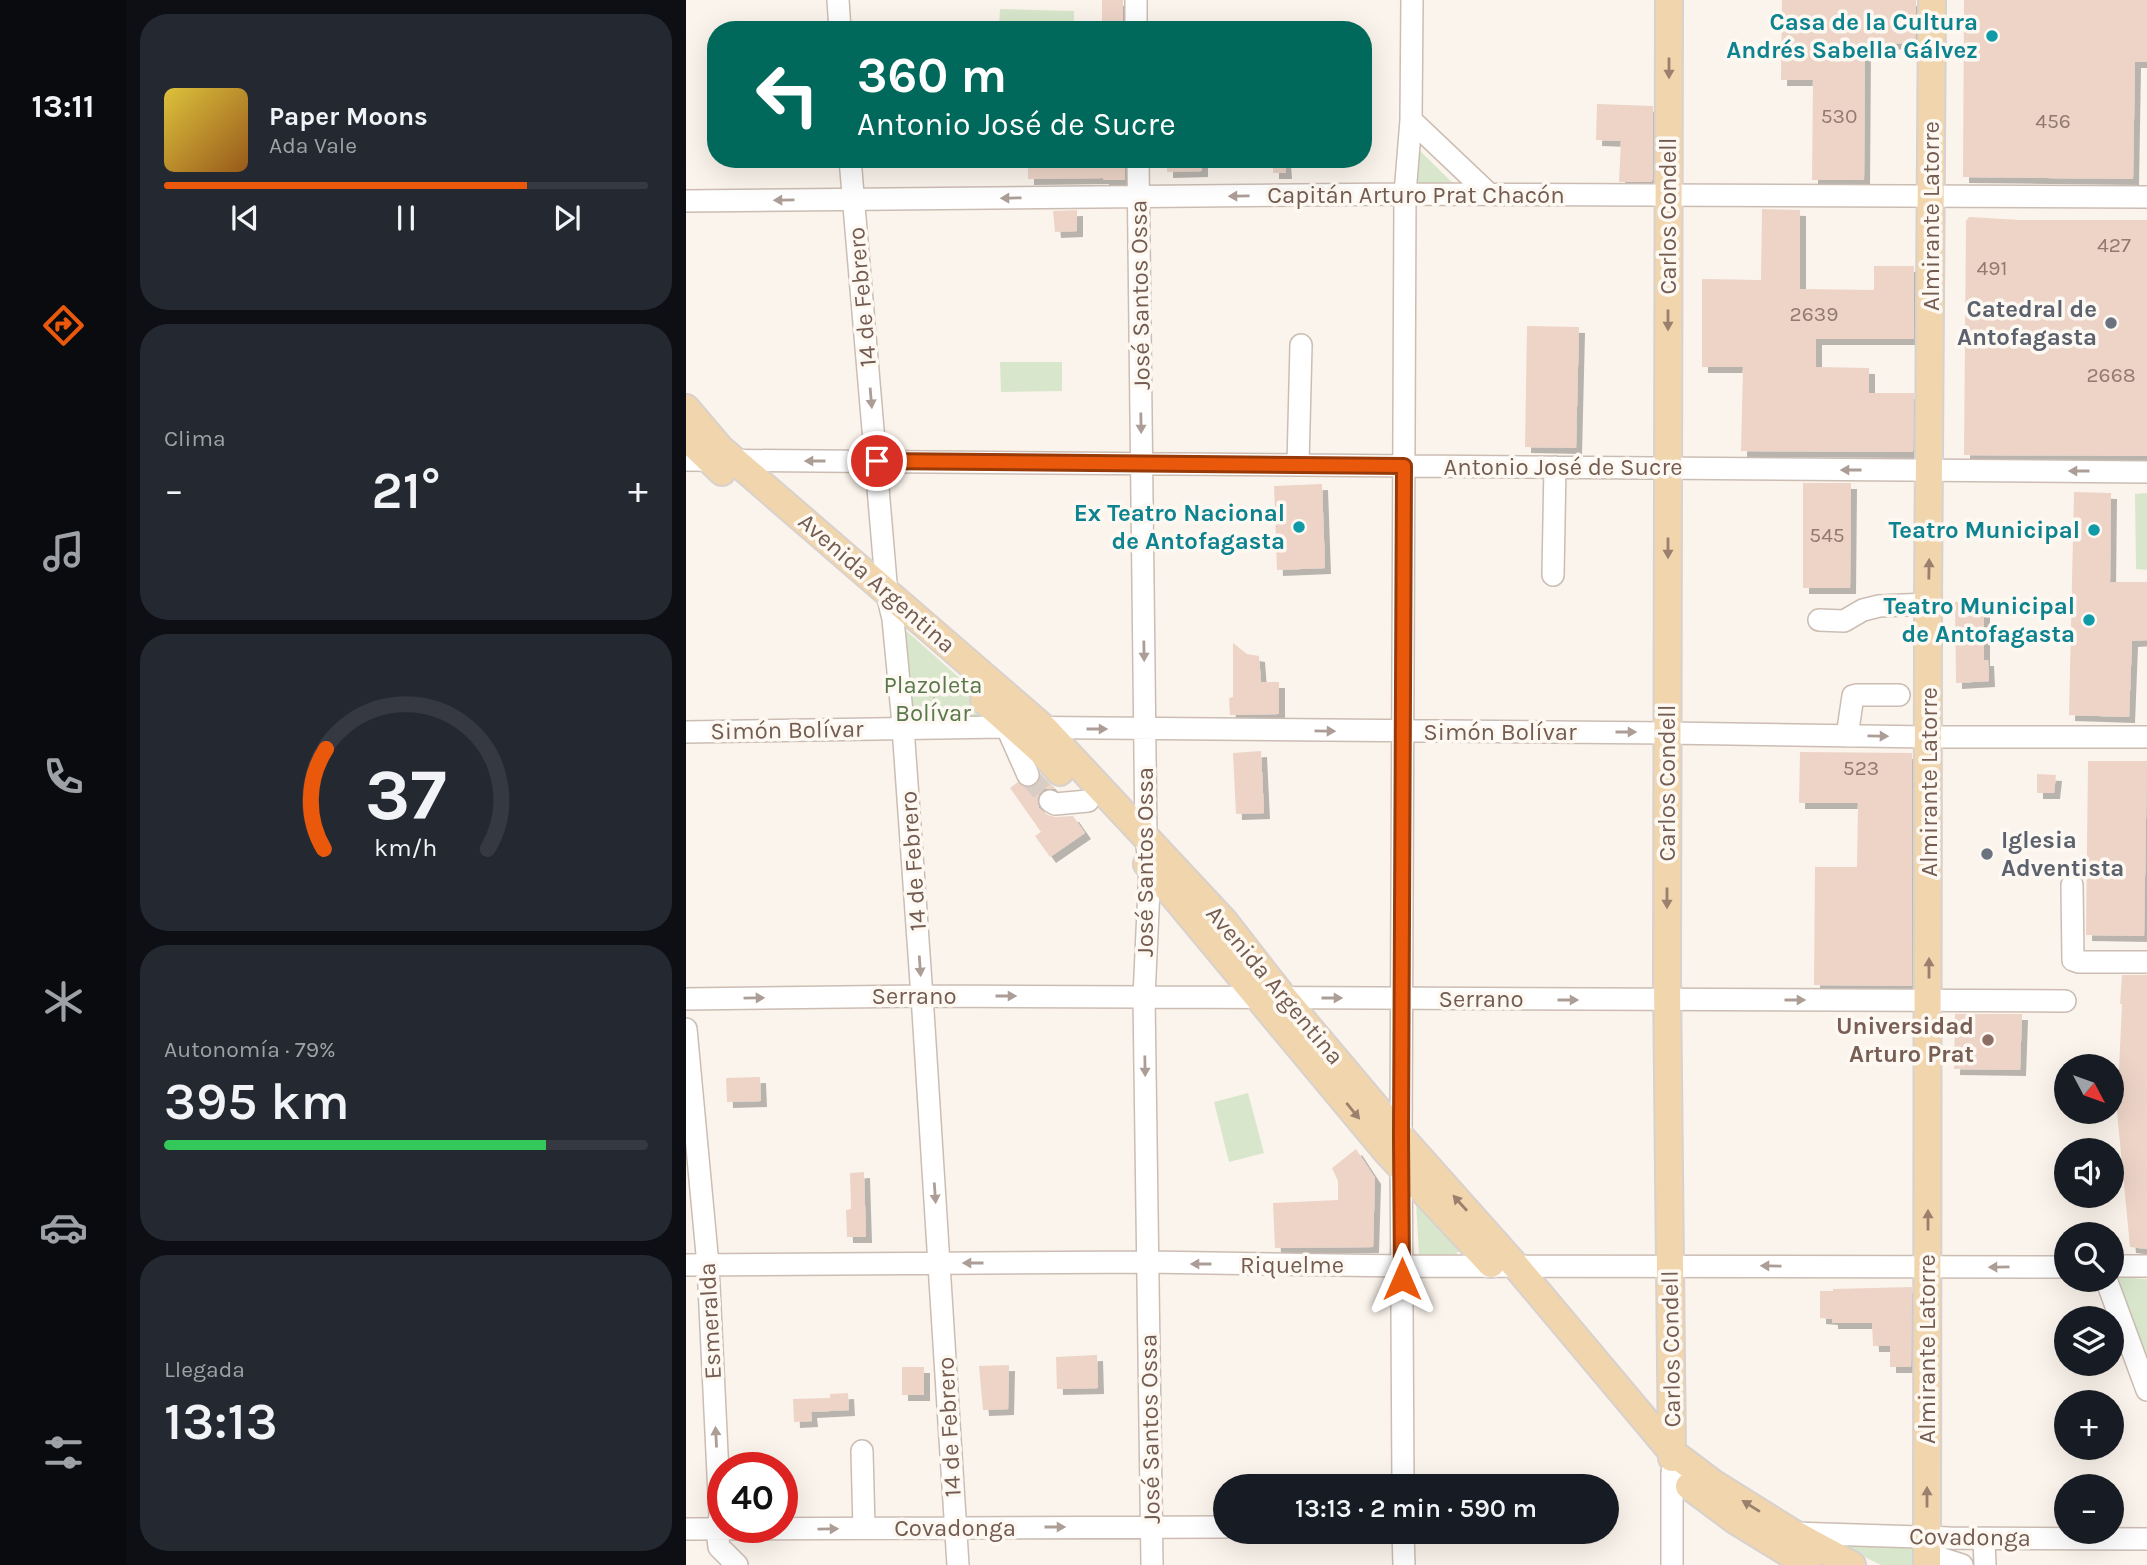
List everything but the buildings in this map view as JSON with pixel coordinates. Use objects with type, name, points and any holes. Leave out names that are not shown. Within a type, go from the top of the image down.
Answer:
[{"type":"main road","name":"Carlos Condell","points":[[1669,0],[1667,1000],[1672,1462]]},
{"type":"main road","name":"Almirante Latorre","points":[[1927,1552],[1932,0]]},
{"type":"main road","name":"Avenida Argentina","points":[[686,408],[720,448],[709,460]]},
{"type":"main road","name":"Avenida Argentina","points":[[686,437],[709,460],[890,606],[1011,728],[1040,750],[1401,1137],[1503,1265],[1672,1462],[1736,1521],[1808,1565]]},
{"type":"main road","name":"Avenida Argentina","points":[[890,606],[917,617],[1044,728],[1224,921],[1272,998],[1401,1167],[1503,1265]]},
{"type":"main road","name":"Avenida Argentina","points":[[1672,1462],[1713,1483],[1793,1533],[1852,1565]]},
{"type":"street","points":[[838,0],[839,21]]},
{"type":"street","points":[[1136,0],[1136,21]]},
{"type":"street","points":[[1403,1474],[1401,1137],[1405,194],[1411,120],[1412,0]]},
{"type":"street","points":[[1411,120],[1489,194]]},
{"type":"street","name":"14 de Febrero","points":[[851,168],[890,606],[911,721],[922,996],[958,1565]]},
{"type":"street","name":"José Santos Ossa","points":[[1138,168],[1146,839],[1150,867],[1144,997],[1152,1565]]},
{"type":"street","name":"Capitán Arturo Prat Chacón","points":[[686,201],[1405,194],[2147,197]]},
{"type":"street","points":[[1298,465],[1301,345]]},
{"type":"street","name":"Antonio José de Sucre","points":[[709,460],[2147,472]]},
{"type":"street","points":[[1553,575],[1555,467]]},
{"type":"street","points":[[1819,620],[1844,621],[1863,610],[1879,606],[1928,604]]},
{"type":"street","points":[[1847,736],[1853,696],[1899,695]]},
{"type":"street","name":"Simón Bolívar","points":[[686,732],[911,721],[1011,728],[2147,737]]},
{"type":"street","points":[[1011,728],[1028,775]]},
{"type":"street","points":[[1050,801],[1055,804],[1088,802]]},
{"type":"street","points":[[2072,885],[2073,960],[2147,962]]},
{"type":"street","name":"Serrano","points":[[686,999],[922,996],[2065,1001]]},
{"type":"street","name":"Esmeralda","points":[[686,1029],[708,1265],[717,1452]]},
{"type":"street","name":"Riquelme","points":[[686,1265],[1148,1262],[1402,1266],[2054,1266]]},
{"type":"street","points":[[2124,1266],[2147,1266]]},
{"type":"street","points":[[2111,1292],[2147,1390]]},
{"type":"street","points":[[862,1451],[864,1528]]},
{"type":"street","name":"Carlos Condell","points":[[1672,1462],[1672,1565]]},
{"type":"street","name":"Covadonga","points":[[798,1529],[1213,1527]]},
{"type":"street","name":"Covadonga","points":[[686,1529],[707,1530]]},
{"type":"street","name":"Covadonga","points":[[1793,1533],[1927,1552],[1984,1538],[2147,1539]]},
{"type":"street","points":[[1981,1565],[1984,1538]]},
{"type":"street","points":[[719,1543],[719,1547],[737,1565]]},
{"type":"street","points":[[1404,1544],[1404,1565]]},
{"type":"street","points":[[1927,1552],[1962,1565]]},
{"type":"path","points":[[911,721],[948,683]]},
{"type":"green space","points":[[1000,9],[1074,11],[1074,21],[999,21]]},
{"type":"green space","points":[[1416,147],[1457,187],[1415,188]]},
{"type":"green space","points":[[1000,362],[1062,362],[1062,391],[1001,392]]},
{"type":"green space","points":[[2147,493],[2147,570],[2136,569],[2135,494]]},
{"type":"green space","name":"Plazoleta Bolívar","points":[[893,619],[1016,728],[903,728]]},
{"type":"green space","points":[[1248,1093],[1264,1153],[1229,1162],[1214,1102]]},
{"type":"green space","points":[[1416,1201],[1460,1250],[1456,1254],[1419,1257]]},
{"type":"green space","points":[[2124,1277],[2147,1279],[2147,1361],[2123,1292]]},
{"type":"green space","points":[[1909,1543],[1918,1554],[1917,1565],[1881,1565],[1840,1545]]},
{"type":"tunnel","points":[[1028,775],[1050,801]]},
{"type":"place","name":"Casa de la Cultura Andrés Sabella Gálvez","points":[[1992,36]]},
{"type":"place","name":"Catedral de Antofagasta","points":[[2111,323]]},
{"type":"place","name":"Ex Teatro Nacional de Antofagasta","points":[[1299,527]]},
{"type":"place","name":"Teatro Municipal","points":[[2094,530]]},
{"type":"place","name":"Teatro Municipal de Antofagasta","points":[[2089,620]]},
{"type":"place","name":"Iglesia Adventista","points":[[1987,854]]},
{"type":"place","name":"Universidad Arturo Prat","points":[[1988,1040]]},
{"type":"route","points":[[877,461],[1404,466],[1402,1279]]}]
